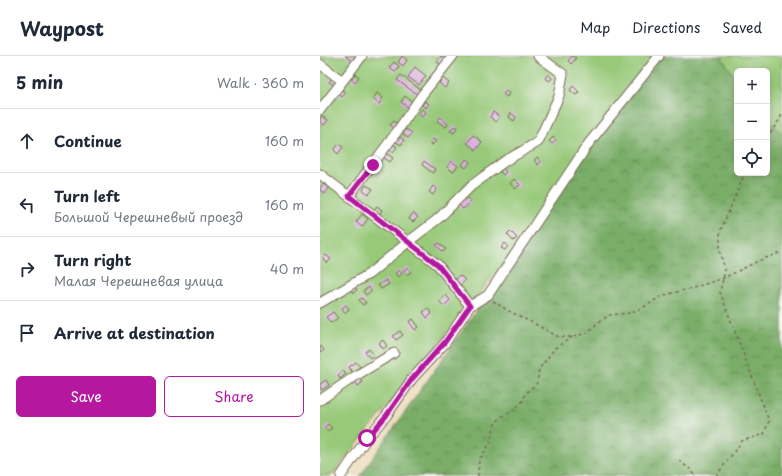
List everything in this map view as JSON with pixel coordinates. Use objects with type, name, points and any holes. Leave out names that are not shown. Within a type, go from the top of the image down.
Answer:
[{"type":"lane","points":[[320,110],[362,56]]},
{"type":"lane","points":[[349,196],[422,95],[453,56]]},
{"type":"lane","points":[[320,303],[369,274],[439,218],[471,186],[505,161],[538,142],[559,96],[563,74],[538,56]]},
{"type":"lane","points":[[341,476],[367,438],[386,416],[412,379],[445,342],[470,306],[488,294],[589,143],[657,57]]},
{"type":"lane","points":[[320,64],[337,78],[343,80]]},
{"type":"lane","points":[[320,174],[438,265],[470,306]]},
{"type":"lane","points":[[320,400],[357,375],[394,353]]},
{"type":"path","points":[[770,134],[782,114]]},
{"type":"path","points":[[716,476],[742,441],[764,434],[769,421],[720,292],[725,270],[720,252],[720,232],[744,176]]},
{"type":"path","points":[[478,476],[479,460],[490,443],[495,424],[501,417],[512,411],[522,402],[526,393],[537,383],[539,368],[555,348],[573,337],[587,332],[610,314],[630,313],[648,305],[661,296],[724,278],[758,261],[782,252]]},
{"type":"path","points":[[488,294],[492,300],[507,310],[559,337],[573,337]]},
{"type":"path","points":[[679,461],[690,469],[696,476]]},
{"type":"green space","points":[[320,56],[663,56],[506,260],[331,476],[320,476]]},
{"type":"green space","points":[[663,56],[721,56],[734,76],[734,176],[770,176],[770,121],[782,134],[782,476],[360,476],[484,300],[506,260]]},
{"type":"green space","points":[[721,56],[782,56],[782,134],[770,121],[770,68],[734,68],[734,76]]},
{"type":"building","points":[[345,56],[356,56],[352,61]]},
{"type":"building","points":[[402,56],[407,60],[403,66],[398,62]]},
{"type":"building","points":[[441,56],[445,59],[441,65],[437,62]]},
{"type":"building","points":[[572,56],[576,58],[571,64],[568,61]]},
{"type":"building","points":[[394,62],[399,66],[395,72],[389,68]]},
{"type":"building","points":[[415,67],[426,76],[419,85],[408,77]]},
{"type":"building","points":[[355,74],[359,77],[355,82],[351,79]]},
{"type":"building","points":[[548,74],[552,78],[550,81],[545,78]]},
{"type":"building","points":[[401,75],[421,90],[418,95],[397,80]]},
{"type":"building","points":[[332,78],[336,82],[334,85],[329,82]]},
{"type":"building","points":[[443,78],[449,83],[445,88],[439,83]]},
{"type":"building","points":[[573,86],[579,92],[576,95],[570,90]]},
{"type":"building","points":[[341,89],[346,93],[342,97],[337,93]]},
{"type":"building","points":[[506,91],[509,93],[507,97],[503,94]]},
{"type":"building","points":[[377,93],[383,98],[379,104],[373,99]]},
{"type":"building","points":[[405,96],[413,102],[409,108],[401,102]]},
{"type":"building","points":[[425,101],[429,104],[426,108],[422,105]]},
{"type":"building","points":[[422,109],[426,112],[423,117],[418,114]]},
{"type":"building","points":[[493,112],[500,117],[496,122],[490,117]]},
{"type":"building","points":[[511,113],[516,117],[514,121],[509,117]]},
{"type":"building","points":[[322,116],[328,120],[324,125],[320,122]]},
{"type":"building","points":[[440,117],[448,124],[446,127],[437,121]]},
{"type":"building","points":[[394,121],[398,124],[395,129],[390,125]]},
{"type":"building","points":[[454,126],[457,128],[454,133],[450,131]]},
{"type":"building","points":[[406,129],[412,133],[408,138],[403,134]]},
{"type":"building","points":[[473,135],[482,142],[476,150],[467,143]]},
{"type":"building","points":[[400,137],[404,140],[401,145],[396,142]]},
{"type":"building","points":[[553,137],[556,140],[552,144],[549,141]]},
{"type":"building","points":[[433,139],[436,141],[432,145],[430,144]]},
{"type":"building","points":[[339,144],[343,147],[338,154],[334,150]]},
{"type":"building","points":[[392,144],[397,147],[393,152],[388,149]]},
{"type":"building","points":[[386,153],[393,158],[390,162],[383,157]]},
{"type":"building","points":[[537,157],[541,162],[538,165],[534,160]]},
{"type":"building","points":[[466,159],[470,162],[466,168],[462,165]]},
{"type":"building","points":[[424,161],[435,169],[433,173],[422,165]]},
{"type":"building","points":[[451,161],[458,166],[453,172],[447,167]]},
{"type":"building","points":[[503,168],[506,172],[503,175],[500,172]]},
{"type":"building","points":[[514,179],[520,185],[515,189],[510,183]]},
{"type":"building","points":[[323,184],[329,188],[325,194],[320,190]]},
{"type":"building","points":[[366,185],[373,189],[369,194],[363,190]]},
{"type":"building","points":[[433,186],[437,189],[433,195],[429,192]]},
{"type":"building","points":[[466,196],[471,202],[463,209],[458,204]]},
{"type":"building","points":[[377,206],[382,210],[379,215],[373,211]]},
{"type":"building","points":[[413,213],[418,217],[413,222],[409,219]]},
{"type":"building","points":[[362,214],[368,219],[362,227],[356,222]]},
{"type":"building","points":[[510,231],[517,238],[513,241],[507,234]]},
{"type":"building","points":[[439,243],[446,249],[443,252],[436,245]]},
{"type":"building","points":[[505,243],[508,246],[505,250],[501,248]]},
{"type":"building","points":[[326,255],[331,259],[327,263],[323,259]]},
{"type":"building","points":[[408,267],[411,272],[406,275],[403,271]]},
{"type":"building","points":[[399,270],[402,274],[398,277],[395,273]]},
{"type":"building","points":[[459,275],[465,280],[461,285],[455,281]]},
{"type":"building","points":[[386,280],[389,284],[381,289],[378,285]]},
{"type":"building","points":[[355,286],[357,290],[353,293],[350,289]]},
{"type":"building","points":[[369,287],[371,291],[366,295],[363,291]]},
{"type":"building","points":[[446,295],[450,300],[444,306],[439,301]]},
{"type":"building","points":[[362,298],[366,303],[363,305],[359,300]]},
{"type":"building","points":[[346,305],[349,309],[345,313],[342,308]]},
{"type":"building","points":[[428,308],[432,314],[427,318],[423,312]]},
{"type":"building","points":[[333,312],[338,318],[331,323],[326,317]]},
{"type":"building","points":[[413,319],[419,327],[415,330],[409,322]]},
{"type":"building","points":[[400,331],[403,335],[396,340],[393,336]]},
{"type":"building","points":[[383,340],[387,346],[383,349],[379,343]]},
{"type":"building","points":[[321,346],[324,350],[320,353],[320,347]]},
{"type":"building","points":[[369,349],[374,355],[370,358],[365,352]]},
{"type":"building","points":[[356,362],[360,367],[352,372],[349,367]]},
{"type":"building","points":[[343,371],[346,374],[340,379],[338,375]]},
{"type":"building","points":[[359,377],[363,382],[358,386],[354,381]]},
{"type":"building","points":[[326,380],[329,385],[322,390],[320,384]]},
{"type":"building","points":[[328,424],[332,428],[328,431],[324,428]]},
{"type":"route","points":[[367,438],[386,416],[412,379],[445,342],[470,306],[438,265],[349,196],[373,165]]}]
